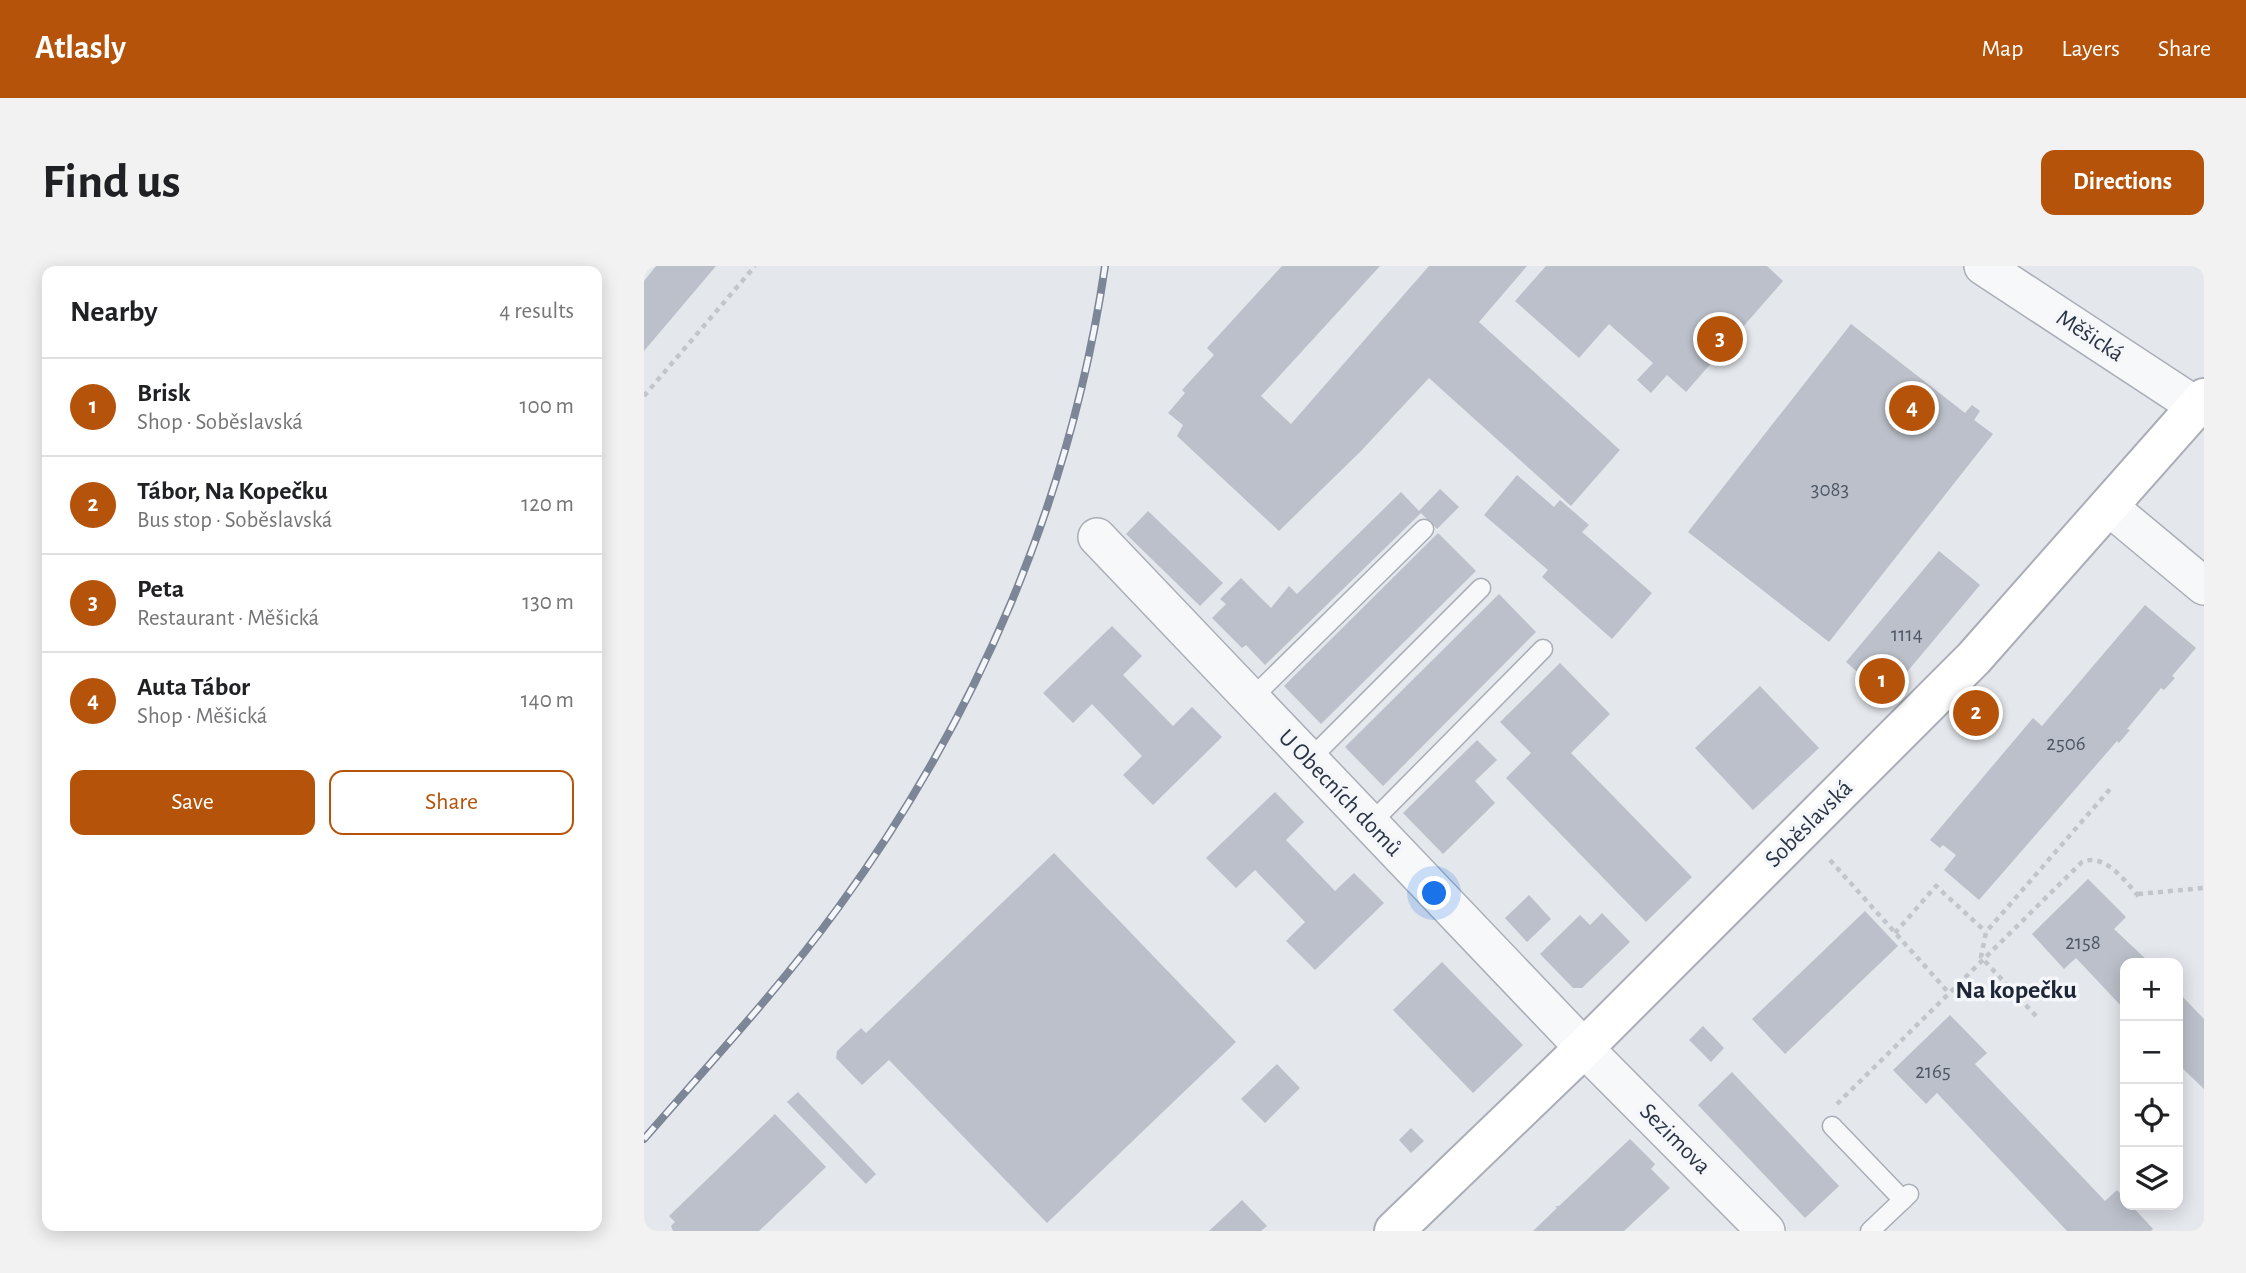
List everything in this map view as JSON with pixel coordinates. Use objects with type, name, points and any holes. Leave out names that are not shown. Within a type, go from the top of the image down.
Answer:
[{"type":"main road","name":"Soběslavská","points":[[1394,1231],[1584,1048],[1974,658],[2200,402]]},
{"type":"street","name":"Měšická","points":[[1983,266],[2200,402]]},
{"type":"street","points":[[2108,506],[2204,586]]},
{"type":"street","name":"U Obecních domů","points":[[1097,537],[1584,1048]]},
{"type":"street","name":"Sezimova","points":[[1584,1048],[1766,1231]]},
{"type":"lane","points":[[1251,699],[1424,529]]},
{"type":"lane","points":[[1309,760],[1481,588]]},
{"type":"lane","points":[[1370,824],[1543,649]]},
{"type":"lane","points":[[1832,1126],[1906,1197],[1870,1231]]},
{"type":"path","points":[[644,397],[755,266]]},
{"type":"path","points":[[2036,1016],[1983,959],[1986,932],[2110,789]]},
{"type":"path","points":[[1832,1126],[1831,1110],[2082,862],[2089,859],[2105,862],[2139,896],[2204,888]]},
{"type":"path","points":[[1830,860],[1949,992]]},
{"type":"path","points":[[1895,933],[1936,886],[1986,932]]},
{"type":"building","points":[[656,266],[716,266],[644,351],[644,281]]},
{"type":"building","points":[[1282,266],[1380,266],[1261,396],[1291,424],[1429,266],[1527,266],[1479,322],[1620,450],[1571,506],[1429,378],[1361,451],[1279,531],[1177,436],[1183,425],[1168,413],[1185,393],[1182,390],[1214,355],[1207,348]]},
{"type":"building","points":[[1546,266],[1767,266],[1783,281],[1686,392],[1667,375],[1651,393],[1637,380],[1653,363],[1609,324],[1579,358],[1515,301]]},
{"type":"building","points":[[1851,324],[1965,413],[1972,405],[1980,411],[1974,420],[1993,434],[1829,642],[1688,532]]},
{"type":"building","points":[[1517,475],[1554,507],[1560,500],[1589,525],[1582,532],[1652,593],[1612,639],[1542,577],[1548,570],[1484,515]]},
{"type":"building","points":[[1440,489],[1459,507],[1437,529],[1421,513],[1265,665],[1246,645],[1242,648],[1212,618],[1226,604],[1220,599],[1241,578],[1271,608],[1289,586],[1297,594],[1401,492],[1419,511]]},
{"type":"building","points":[[1148,511],[1223,583],[1200,606],[1126,534]]},
{"type":"building","points":[[1438,533],[1476,571],[1321,724],[1284,686]]},
{"type":"building","points":[[1939,551],[1980,585],[1886,697],[1846,662]]},
{"type":"building","points":[[1499,594],[1536,632],[1383,786],[1345,747]]},
{"type":"building","points":[[2145,605],[2196,648],[2172,676],[2175,678],[2164,690],[2161,688],[2127,729],[2130,730],[2119,743],[2117,741],[1979,900],[1944,870],[1956,855],[1943,845],[1940,848],[1930,840],[2033,718],[2042,726]]},
{"type":"building","points":[[1112,626],[1142,656],[1123,675],[1173,726],[1192,707],[1222,737],[1153,805],[1123,775],[1142,756],[1092,704],[1073,723],[1043,693]]},
{"type":"building","points":[[1560,663],[1610,714],[1571,753],[1692,877],[1646,922],[1506,778],[1531,753],[1500,722]]},
{"type":"building","points":[[1760,686],[1819,748],[1753,810],[1695,748]]},
{"type":"building","points":[[1477,740],[1497,760],[1475,781],[1495,803],[1443,854],[1403,813]]},
{"type":"building","points":[[1275,792],[1304,822],[1286,840],[1335,891],[1354,873],[1384,903],[1315,970],[1286,941],[1305,922],[1255,870],[1236,888],[1206,858]]},
{"type":"building","points":[[1054,853],[1236,1042],[1047,1223],[889,1060],[862,1085],[836,1058],[837,1051],[861,1028],[866,1033]]},
{"type":"building","points":[[2088,879],[2126,917],[2114,929],[2145,958],[2120,958],[2120,1005],[2076,958],[2064,969],[2032,934]]},
{"type":"building","points":[[1529,895],[1551,919],[1527,942],[1505,918]]},
{"type":"building","points":[[1865,911],[1898,946],[1785,1054],[1752,1019]]},
{"type":"building","points":[[1602,913],[1630,942],[1582,988],[1573,988],[1540,954],[1580,915],[1590,925]]},
{"type":"building","points":[[1442,962],[1523,1045],[1473,1093],[1393,1010]]},
{"type":"building","points":[[2183,997],[2204,1019],[2204,1089],[2183,1069]]},
{"type":"building","points":[[1950,1015],[1987,1053],[1975,1064],[2105,1201],[2117,1190],[2120,1193],[2120,1210],[2136,1210],[2153,1229],[2067,1231],[1937,1093],[1926,1104],[1893,1070]]},
{"type":"building","points":[[1703,1026],[1724,1048],[1711,1062],[1689,1040]]},
{"type":"building","points":[[1277,1064],[1300,1088],[1265,1123],[1241,1099]]},
{"type":"building","points":[[1732,1072],[1839,1186],[1805,1218],[1698,1105]]},
{"type":"building","points":[[798,1092],[876,1174],[866,1184],[787,1102]]},
{"type":"building","points":[[775,1114],[826,1167],[759,1231],[673,1231],[671,1226],[675,1222],[669,1216]]},
{"type":"building","points":[[1411,1128],[1424,1141],[1411,1153],[1399,1140]]},
{"type":"building","points":[[1630,1139],[1655,1164],[1651,1169],[1670,1188],[1624,1231],[1533,1231],[1557,1208],[1555,1206],[1559,1206]]},
{"type":"building","points":[[1242,1200],[1267,1226],[1261,1231],[1209,1231]]},
{"type":"railway","points":[[644,1139],[768,997],[838,908],[888,835],[934,760],[975,683],[1011,603],[1042,521],[1068,438],[1089,353],[1105,266]]},
{"type":"place","name":"Peta","points":[[1720,339]]},
{"type":"place","name":"Auta Tábor","points":[[1912,408]]},
{"type":"place","name":"Brisk","points":[[1882,681]]},
{"type":"place","name":"Tábor, Na Kopečku","points":[[1976,713]]},
{"type":"district","name":"Na kopečku","points":[[2016,990]]}]
